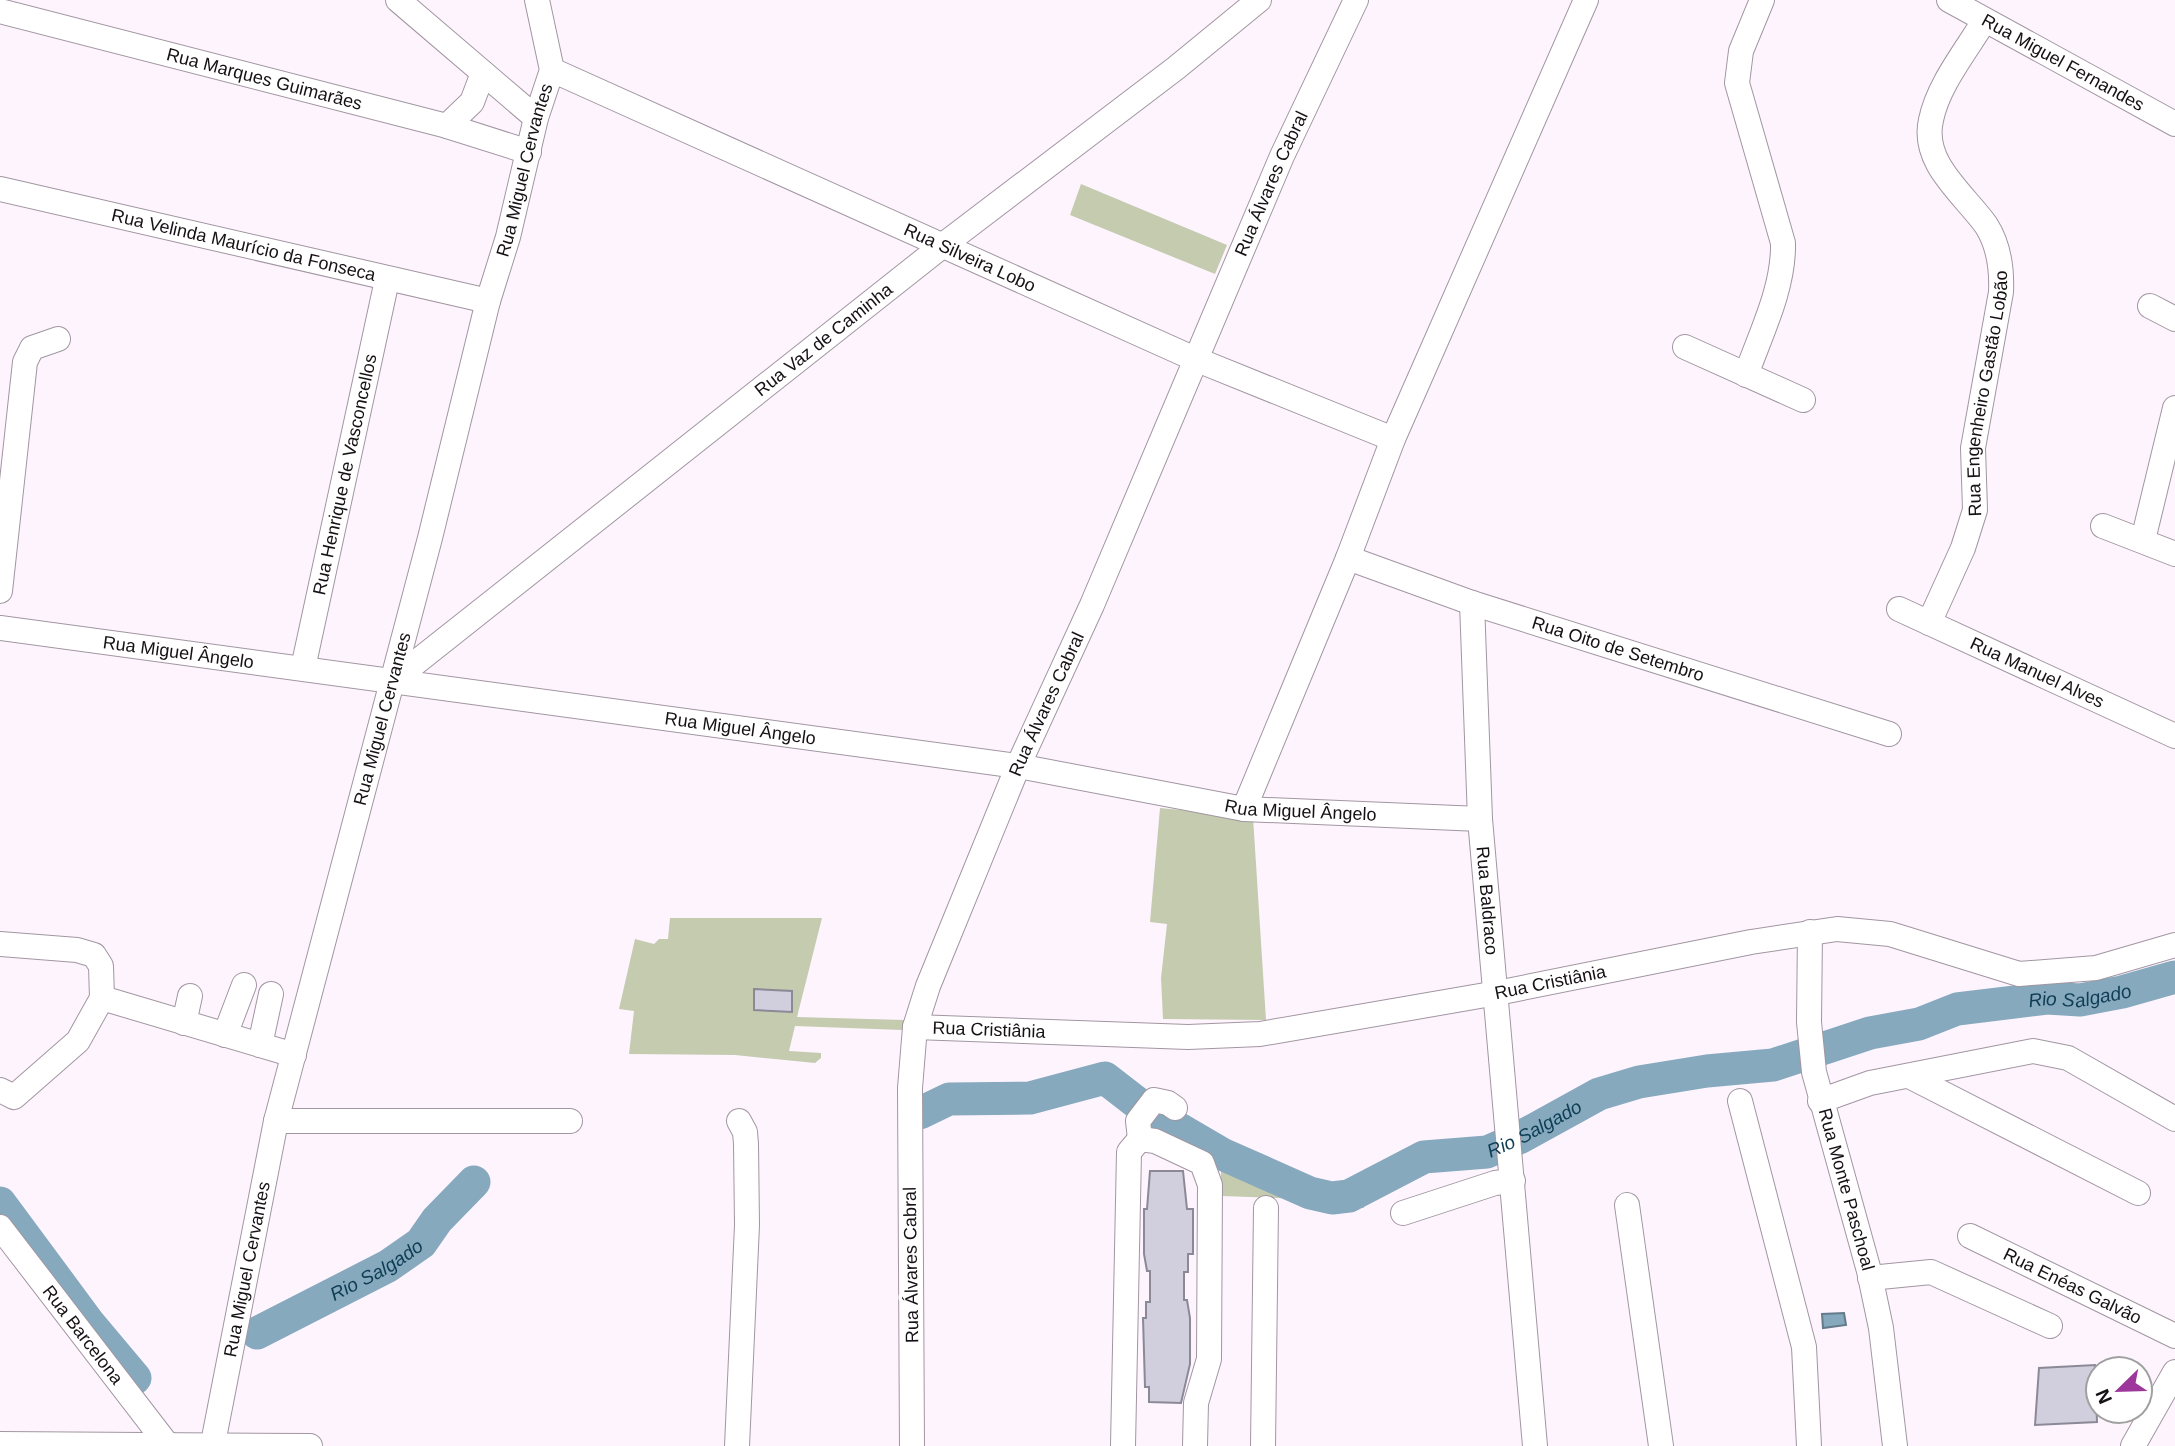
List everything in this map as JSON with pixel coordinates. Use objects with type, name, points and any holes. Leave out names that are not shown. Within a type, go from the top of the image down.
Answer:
[{"type":"street","points":[[398,0],[536,118]]},
{"type":"street","name":"Rua Miguel Cervantes","points":[[213,1443],[276,1121],[488,301],[508,237],[536,118],[552,70],[537,0]]},
{"type":"street","name":"Rua Vaz de Caminha","points":[[390,683],[942,246],[1177,68],[1259,0]]},
{"type":"street","name":"Rua Álvares Cabral","points":[[912,1446],[910,1088],[915,1027],[928,986],[1018,766],[1092,605],[1282,156],[1356,0]]},
{"type":"street","points":[[1244,809],[1348,558],[1393,439],[1586,0]]},
{"type":"street","points":[[1746,374],[1779,280],[1783,259],[1783,243],[1737,83],[1741,51],[1762,0]]},
{"type":"street","name":"Rua Miguel Fernandes","points":[[1949,0],[1984,21],[2104,82],[2175,124]]},
{"type":"street","name":"Rua Marques Guimarães","points":[[0,11],[447,125],[529,152]]},
{"type":"street","name":"Rua Engenheiro Gastão Lobão","points":[[1929,623],[1963,548],[1975,510],[1973,448],[2001,292],[1997,248],[1986,226],[1939,165],[1931,146],[1930,123],[1936,102],[1984,21]]},
{"type":"street","name":"Rua Silveira Lobo","points":[[552,70],[1195,359],[1393,439]]},
{"type":"street","points":[[447,125],[471,102],[483,72]]},
{"type":"street","name":"Rua Velinda Maurício da Fonseca","points":[[0,189],[387,280],[488,301]]},
{"type":"street","name":"Rua Henrique de Vasconcellos","points":[[303,668],[387,280]]},
{"type":"street","points":[[2150,306],[2175,319]]},
{"type":"street","points":[[0,591],[24,362],[32,348],[58,339]]},
{"type":"street","points":[[1685,347],[1803,400]]},
{"type":"street","points":[[2143,540],[2175,408]]},
{"type":"street","points":[[2103,526],[2175,554]]},
{"type":"street","name":"Rua Oito de Setembro","points":[[1348,558],[1472,603],[1889,734]]},
{"type":"street","name":"Rua Baldraco","points":[[1472,603],[1480,819],[1535,1446]]},
{"type":"street","name":"Rua Manuel Alves","points":[[1899,609],[2175,736]]},
{"type":"street","name":"Rua Miguel Ângelo","points":[[0,628],[303,668],[390,683],[1018,766],[1244,809],[1480,819]]},
{"type":"street","name":"Rua Cristiânia","points":[[915,1027],[1238,1036],[1297,1030],[1810,932],[1865,930],[1890,934],[2020,974],[2096,968],[2175,945]]},
{"type":"street","name":"Rua Monte Paschoal","points":[[1810,932],[1809,1022],[1814,1072],[1881,1328],[1895,1446]]},
{"type":"street","points":[[0,944],[77,950],[94,955],[101,966],[102,998],[78,1041],[14,1097],[9,1097],[0,1090]]},
{"type":"street","points":[[225,1035],[244,985]]},
{"type":"street","points":[[260,1045],[271,994]]},
{"type":"street","points":[[184,1023],[190,996]]},
{"type":"street","points":[[102,998],[293,1055]]},
{"type":"street","points":[[1820,1101],[1870,1083],[2024,1052],[2045,1052],[2068,1058],[2175,1119]]},
{"type":"street","points":[[1909,1076],[2138,1193]]},
{"type":"street","points":[[1740,1101],[1804,1347],[1809,1446]]},
{"type":"street","points":[[1123,1446],[1129,1152],[1151,1118],[1155,1141],[1202,1163],[1210,1185],[1209,1359],[1196,1403],[1195,1446]]},
{"type":"street","points":[[276,1121],[570,1121]]},
{"type":"street","points":[[737,1446],[747,1225],[746,1144],[745,1132],[739,1121]]},
{"type":"street","points":[[1404,1213],[1513,1177]]},
{"type":"street","points":[[1627,1205],[1661,1446]]},
{"type":"street","points":[[1263,1446],[1266,1208]]},
{"type":"street","name":"Rua Barcelona","points":[[0,1227],[166,1443]]},
{"type":"street","name":"Rua Enéas Galvão","points":[[1970,1236],[2175,1336]]},
{"type":"street","points":[[1870,1278],[1931,1272],[2050,1326]]},
{"type":"street","points":[[2133,1446],[2175,1372]]},
{"type":"street","points":[[0,1444],[213,1443],[310,1446]]},
{"type":"green space","points":[[1081,184],[1227,245],[1215,274],[1070,215]]},
{"type":"green space","points":[[1160,808],[1253,817],[1266,1020],[1163,1019],[1161,978],[1167,924],[1150,922]]},
{"type":"green space","points":[[670,918],[822,918],[797,1017],[904,1020],[902,1030],[795,1026],[789,1051],[821,1053],[821,1058],[815,1063],[735,1055],[629,1054],[634,1011],[619,1009],[635,939],[654,944],[659,939],[668,939]]},
{"type":"green space","points":[[1493,1142],[1494,1153],[1440,1162],[1438,1157],[1419,1162],[1419,1167],[1364,1195],[1364,1208],[1309,1204],[1308,1199],[1221,1196],[1221,1144],[1239,1154],[1279,1164],[1280,1171],[1338,1193],[1348,1192],[1361,1184],[1360,1177],[1395,1163],[1414,1151],[1469,1148],[1469,1144]]},
{"type":"water","points":[[1844,1313],[1846,1325],[1823,1328],[1822,1314]]},
{"type":"building","points":[[754,989],[792,991],[792,1012],[754,1010]]},
{"type":"building","points":[[1150,1171],[1183,1171],[1187,1209],[1193,1209],[1193,1254],[1188,1254],[1188,1272],[1184,1272],[1184,1300],[1187,1300],[1190,1318],[1190,1364],[1181,1403],[1149,1402],[1149,1387],[1145,1387],[1143,1318],[1146,1318],[1146,1302],[1150,1302],[1150,1271],[1147,1271],[1144,1254],[1144,1209],[1147,1209]]},
{"type":"building","points":[[2084,1366],[2084,1423],[2035,1425],[2039,1368]]},
{"type":"waterway","name":"Rio Salgado","points":[[920,1113],[949,1099],[1030,1098],[1105,1078],[1145,1109],[1222,1154],[1310,1193],[1332,1198],[1349,1196],[1424,1157],[1487,1152],[1519,1138],[1599,1094],[1639,1082],[1707,1071],[1773,1065],[1870,1033],[1919,1024],[1957,1009],[2047,998],[2080,1000],[2122,992],[2175,977]]},
{"type":"waterway","name":"Rio Salgado","points":[[257,1333],[388,1266],[421,1243],[437,1220],[474,1182]]},
{"type":"waterway","name":"Rio Salgado","points":[[0,1203],[88,1322],[135,1378]]}]
